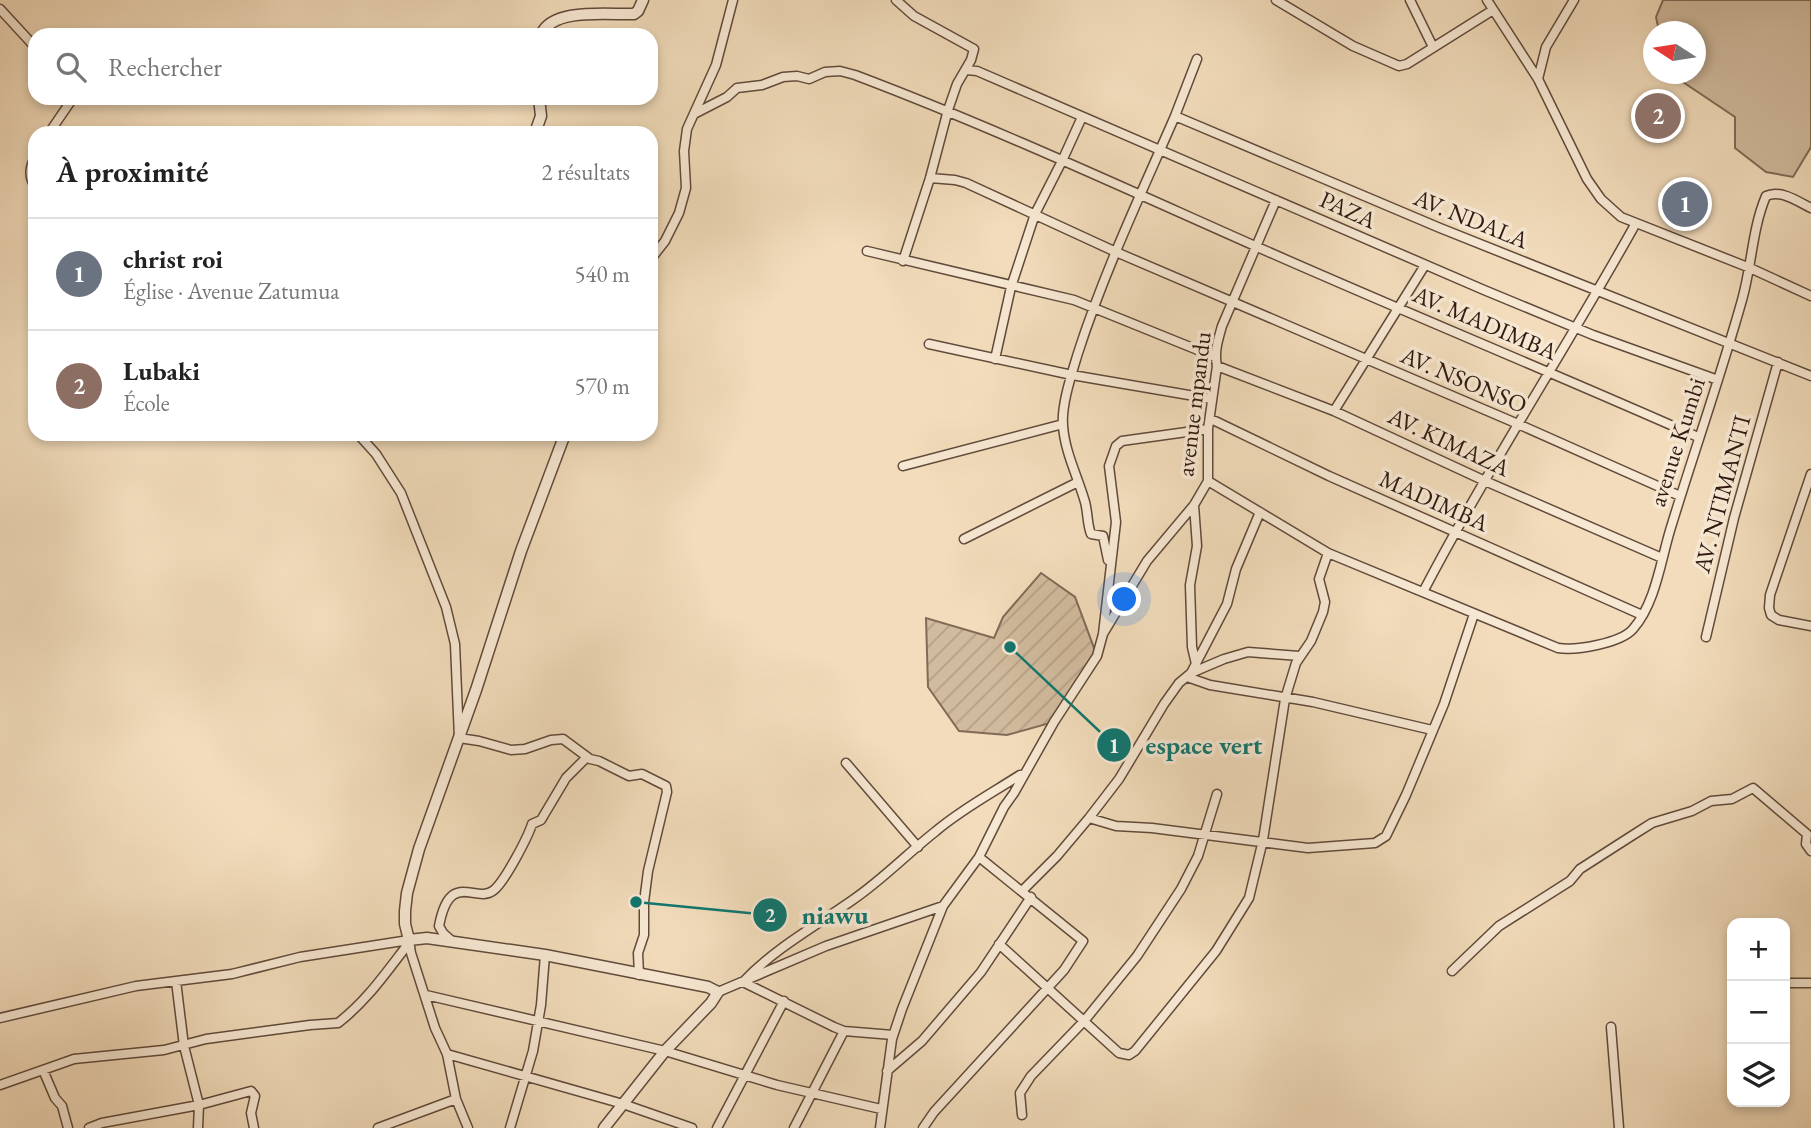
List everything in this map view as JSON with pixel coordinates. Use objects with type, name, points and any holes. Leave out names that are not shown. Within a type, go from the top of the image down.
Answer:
[{"type":"street","points":[[545,28],[574,15],[634,14],[643,0]]},
{"type":"street","points":[[658,248],[673,226],[683,202],[686,188],[685,141],[716,65],[733,0]]},
{"type":"street","points":[[896,0],[929,25],[972,46],[974,54],[957,84],[948,110],[930,178],[903,261]]},
{"type":"street","points":[[1271,9],[1276,0],[1353,46],[1399,66],[1407,64],[1493,10]]},
{"type":"street","points":[[1410,0],[1433,47]]},
{"type":"street","points":[[1487,0],[1538,79],[1587,179],[1601,199],[1621,216],[1636,223],[1750,268],[1811,296]]},
{"type":"street","points":[[1565,0],[1565,19]]},
{"type":"street","points":[[1538,79],[1546,47],[1574,0]]},
{"type":"street","points":[[0,9],[28,39]]},
{"type":"street","points":[[1111,569],[1104,536],[1091,534],[1089,530],[1086,504],[1069,455],[1063,424],[1072,375],[1094,307],[1175,116],[1196,59]]},
{"type":"street","name":"PAZA","points":[[966,70],[977,71],[1425,265],[1576,327],[1718,380]]},
{"type":"street","name":"AV. MADIMBA","points":[[694,114],[727,97],[737,88],[762,85],[783,77],[810,79],[825,72],[840,71],[948,110],[1698,437]]},
{"type":"street","points":[[54,126],[68,105]]},
{"type":"street","points":[[538,126],[541,117],[540,105]]},
{"type":"street","name":"AV. NDALA","points":[[1175,116],[1440,228],[1811,376]]},
{"type":"street","points":[[995,359],[1012,287],[1035,214],[1082,117]]},
{"type":"street","name":"AV. NSONSO","points":[[930,178],[966,183],[1232,302],[1680,496]]},
{"type":"street","name":"avenue Kumbi","points":[[1474,614],[1567,649],[1627,636],[1642,615],[1730,343],[1750,268],[1754,231],[1766,196],[1773,192],[1781,194],[1811,208]]},
{"type":"street","name":"avenue mpandu","points":[[1103,634],[1147,561],[1194,505],[1208,481],[1208,429],[1217,366],[1215,356],[1222,326],[1276,200]]},
{"type":"street","points":[[1423,592],[1455,531],[1636,223]]},
{"type":"street","points":[[867,251],[1074,300],[1215,356]]},
{"type":"street","points":[[1334,411],[1425,265]]},
{"type":"street","points":[[929,344],[1072,375],[1212,399]]},
{"type":"street","name":"AV. NTIMANTI","points":[[1706,637],[1734,518],[1778,362]]},
{"type":"street","name":"AV. KIMAZA","points":[[1217,366],[1334,411],[1485,481],[1662,558]]},
{"type":"street","name":"MADIMBA","points":[[1211,419],[1305,465],[1642,615]]},
{"type":"street","points":[[903,466],[1063,424]]},
{"type":"street","points":[[880,1128],[893,1035],[943,906],[979,857],[1004,807],[1054,722],[1094,665],[1103,634],[1116,522],[1109,466],[1115,446],[1122,441],[1208,429]]},
{"type":"street","points":[[364,441],[384,464],[401,493],[446,607],[455,644],[459,738]]},
{"type":"street","points":[[468,1128],[456,1098],[447,1054],[435,1028],[411,953],[405,911],[410,881],[425,830],[459,738],[521,551],[562,441]]},
{"type":"street","points":[[1811,474],[1770,595],[1769,608],[1771,615],[1779,620],[1811,626]]},
{"type":"street","points":[[1089,818],[1116,826],[1263,840],[1308,848],[1375,843],[1386,836],[1406,795],[1447,695],[1474,614],[1328,553],[1208,481]]},
{"type":"street","points":[[964,539],[1078,482]]},
{"type":"street","points":[[1194,505],[1196,545],[1190,585],[1192,647],[1196,664]]},
{"type":"street","points":[[1189,675],[1227,604],[1236,569],[1260,512]]},
{"type":"street","points":[[999,944],[1119,1053],[1129,1055],[1135,1051],[1195,979],[1237,920],[1249,898],[1263,840],[1285,699],[1299,656],[1311,641],[1323,612],[1325,602],[1319,579],[1328,553]]},
{"type":"street","points":[[1023,890],[1057,856],[1119,779],[1179,682],[1224,659],[1248,652],[1299,656]]},
{"type":"street","points":[[1189,675],[1210,685],[1313,702],[1432,730]]},
{"type":"street","points":[[459,738],[512,750],[563,739],[587,757],[629,776],[639,774],[655,779],[667,789],[648,871],[644,934],[638,953],[639,975]]},
{"type":"street","points":[[453,942],[439,926],[446,904],[458,892],[484,893],[494,890],[518,855],[533,824],[541,820],[566,778],[587,757]]},
{"type":"street","points":[[846,762],[918,846]]},
{"type":"street","points":[[743,982],[757,967],[791,941],[856,898],[960,812],[1020,775]]},
{"type":"street","points":[[1452,971],[1499,926],[1570,881],[1580,869],[1652,823],[1692,811],[1711,801],[1732,799],[1753,788],[1807,834],[1806,844],[1811,852]]},
{"type":"street","points":[[1022,1115],[1020,1093],[1031,1076],[1085,1020],[1137,956],[1181,889],[1198,856],[1217,794]]},
{"type":"street","points":[[923,1128],[934,1112],[1074,958],[1083,939],[979,857]]},
{"type":"street","points":[[887,1071],[922,1041],[981,972],[1031,897]]},
{"type":"street","points":[[604,1128],[665,1051],[711,1003],[718,992],[827,946],[943,906]]},
{"type":"street","points":[[0,1018],[116,990],[232,974],[311,955],[409,941],[418,937],[545,956],[708,987],[718,992]]},
{"type":"street","points":[[0,1085],[74,1059],[164,1050],[206,1039],[338,1023],[366,998],[391,970],[409,941]]},
{"type":"street","points":[[510,1128],[527,1076],[538,1021],[545,956]]},
{"type":"street","points":[[176,981],[184,1046],[199,1105],[198,1128]]},
{"type":"street","points":[[743,982],[844,1031],[893,1035]]},
{"type":"street","points":[[1790,983],[1811,983]]},
{"type":"street","points":[[426,996],[665,1051],[813,1094],[881,1109]]},
{"type":"street","points":[[718,1128],[784,1001]]},
{"type":"street","points":[[1611,1027],[1619,1128]]},
{"type":"street","points":[[794,1128],[844,1031]]},
{"type":"street","points":[[447,1054],[623,1104],[692,1128]]},
{"type":"street","points":[[43,1070],[55,1098],[62,1106],[68,1128]]},
{"type":"street","points":[[89,1128],[253,1091],[256,1096],[251,1113],[254,1128]]},
{"type":"street","points":[[378,1128],[456,1098]]},
{"type":"shaded area","points":[[1663,0],[1811,0],[1811,147],[1793,177],[1766,172],[1735,148],[1735,117],[1686,84],[1706,84],[1706,21],[1657,21]]},
{"type":"shaded area","points":[[1041,573],[1075,597],[1097,656],[1054,722],[1007,735],[959,731],[928,687],[926,618],[994,638],[1003,617]]},
{"type":"place","name":"Lubaki","points":[[1658,116]]},
{"type":"place","name":"christ roi","points":[[1685,204]]},
{"type":"place","name":"espace vert","points":[[1010,647]]},
{"type":"place","name":"niawu","points":[[636,902]]}]
